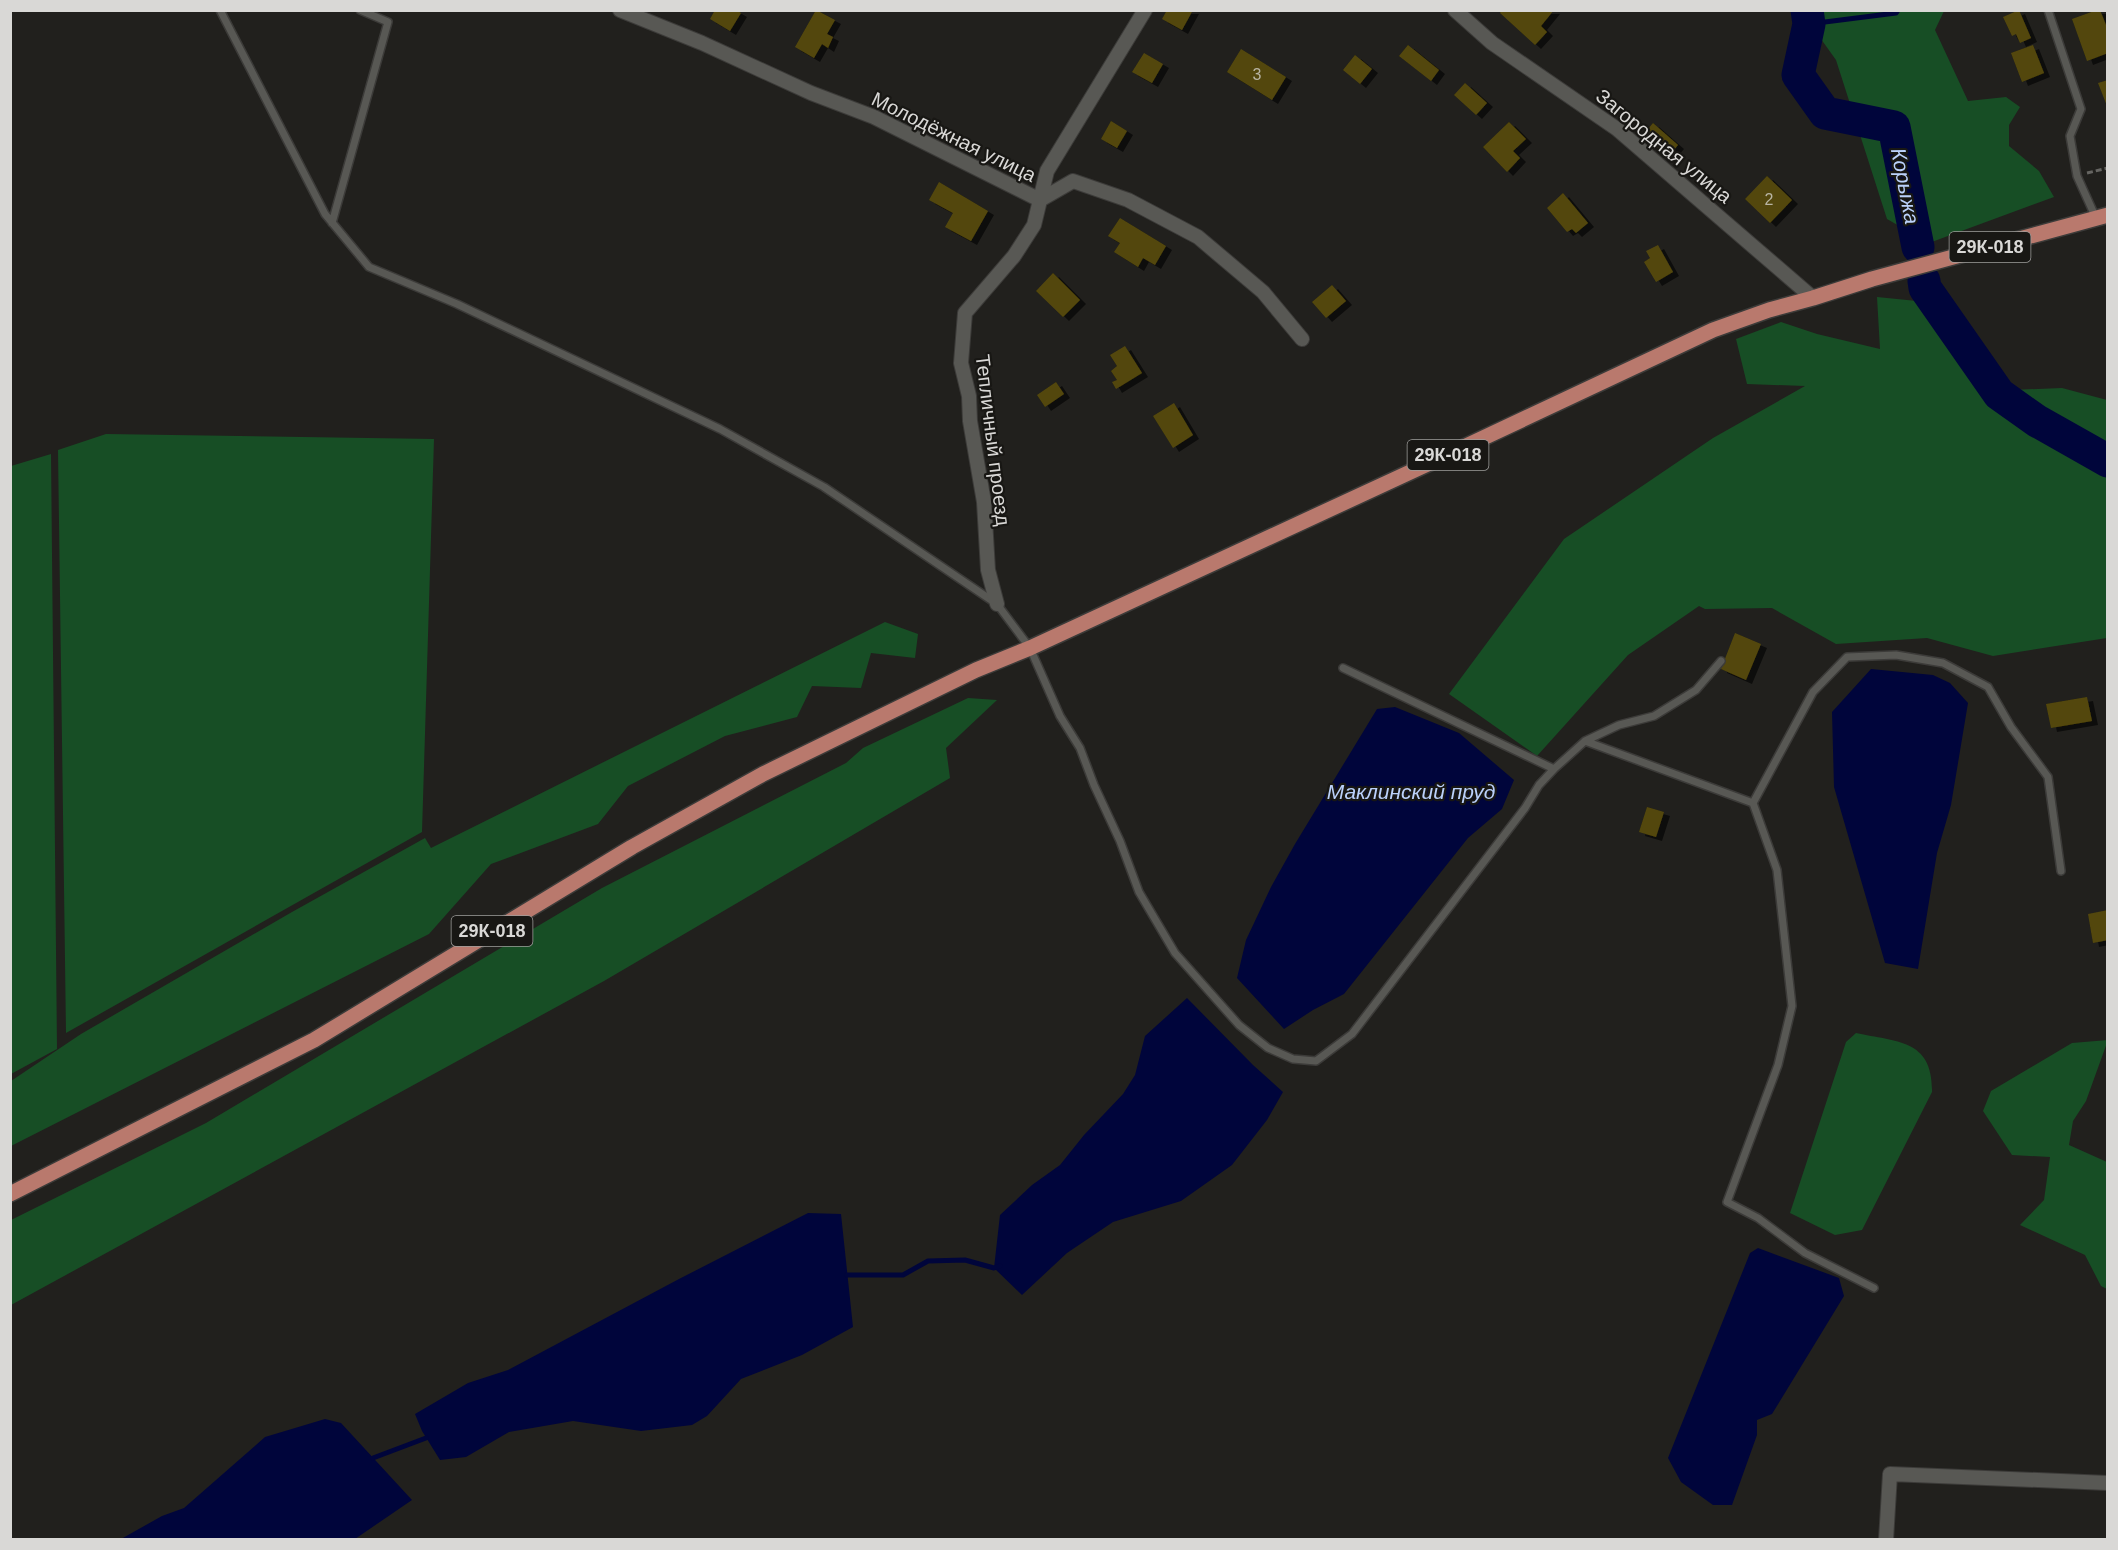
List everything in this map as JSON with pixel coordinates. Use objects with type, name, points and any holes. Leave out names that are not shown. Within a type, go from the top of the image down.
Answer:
[{"type":"main road","name":"29К-018","points":[[10,1194],[314,1040],[632,847],[763,774],[976,670],[1030,648],[1422,468],[1713,330],[1769,310],[1872,279],[2102,217]]},
{"type":"street","name":"Молодёжная улица","points":[[620,10],[702,43],[811,93],[874,117],[1040,200],[1073,181],[1128,200],[1198,237],[1263,292],[1302,339]]},
{"type":"street","name":"Тепличный проезд","points":[[997,604],[988,570],[984,502],[962,363],[962,331],[965,313],[1014,256],[1034,225],[1047,171],[1145,10]]},
{"type":"street","name":"Загородная улица","points":[[1455,10],[1492,43],[1617,129],[1813,298]]},
{"type":"street","points":[[1886,1539],[1890,1474],[2108,1483]]},
{"type":"lane","points":[[220,10],[325,214],[369,267],[457,304],[720,429],[824,487],[997,604],[1030,648],[1060,716],[1080,748],[1139,892],[1175,953],[1239,1025],[1268,1048],[1293,1059],[1316,1061],[1352,1034],[1525,808],[1539,785],[1554,769],[1585,741],[1619,725],[1654,716],[1696,690],[1721,661]]},
{"type":"lane","points":[[332,223],[388,22],[360,10]]},
{"type":"lane","points":[[2048,10],[2081,109],[2070,136],[2077,177],[2102,217]]},
{"type":"lane","points":[[1875,1288],[1804,1252],[1758,1218],[1727,1202],[1778,1065],[1792,1006],[1777,870],[1753,803],[1813,692],[1847,657],[1896,655],[1943,663],[1989,687],[2011,727],[2048,777],[2061,871]]},
{"type":"lane","points":[[1343,669],[1554,769]]},
{"type":"lane","points":[[1585,741],[1753,803]]},
{"type":"path","points":[[2077,177],[2108,168]]},
{"type":"green space","points":[[1801,11],[1944,11],[1935,30],[1968,101],[2006,97],[2020,107],[2009,125],[2009,146],[2039,171],[2054,197],[1929,243],[1887,219],[1836,60]]},
{"type":"green space","points":[[1877,297],[1937,303],[2012,390],[2062,388],[2107,400],[2107,638],[1993,656],[1927,638],[1836,644],[1772,608],[1705,609],[1699,606],[1628,655],[1537,756],[1449,694],[1564,539],[1713,438],[1805,386],[1747,384],[1736,339],[1781,322],[1817,334],[1880,349]]},
{"type":"green space","points":[[106,434],[434,439],[422,832],[66,1033],[58,450]]},
{"type":"green space","points":[[51,454],[57,1049],[11,1074],[11,466]]},
{"type":"green space","points":[[885,622],[918,634],[915,658],[871,653],[861,688],[812,686],[797,717],[725,736],[628,786],[598,824],[491,864],[429,934],[11,1146],[11,1081],[81,1034],[425,838],[431,848]]},
{"type":"green space","points":[[968,698],[997,700],[946,748],[950,778],[604,981],[11,1305],[11,1220],[206,1123],[602,888],[846,763],[863,748]]},
{"type":"green space","points":[[1856,1033],[1898,1042],[1919,1052],[1931,1075],[1932,1092],[1862,1230],[1835,1235],[1790,1213],[1846,1042]]},
{"type":"green space","points":[[2108,1040],[2086,1101],[2073,1121],[2069,1145],[2107,1162],[2107,1289],[2101,1286],[2085,1255],[2020,1225],[2044,1200],[2050,1157],[2012,1155],[1983,1111],[1991,1091],[2072,1043]]},
{"type":"water","points":[[1871,669],[1933,675],[1950,683],[1968,703],[1951,805],[1937,853],[1918,969],[1885,963],[1834,787],[1832,712]]},
{"type":"water","name":"Маклинский пруд","points":[[1395,707],[1459,733],[1514,780],[1502,809],[1468,838],[1344,994],[1284,1029],[1237,978],[1246,940],[1271,887],[1295,844],[1377,709]]},
{"type":"water","points":[[1187,998],[1283,1092],[1267,1120],[1232,1165],[1181,1201],[1113,1222],[1067,1253],[1022,1295],[994,1268],[1000,1215],[1032,1185],[1060,1165],[1084,1135],[1123,1094],[1135,1075],[1145,1036]]},
{"type":"water","points":[[808,1213],[841,1214],[853,1327],[802,1355],[741,1379],[707,1416],[692,1425],[641,1431],[573,1421],[509,1432],[466,1457],[440,1460],[422,1431],[415,1414],[468,1383],[508,1370]]},
{"type":"water","points":[[1758,1248],[1839,1278],[1844,1296],[1772,1414],[1757,1420],[1757,1435],[1732,1505],[1713,1505],[1681,1482],[1668,1458],[1750,1253]]},
{"type":"water","points":[[325,1419],[341,1423],[412,1500],[355,1539],[121,1539],[162,1516],[184,1508],[265,1437]]},
{"type":"building","points":[[715,10],[736,10],[741,13],[730,31],[710,19]]},
{"type":"building","points":[[816,10],[835,20],[827,34],[833,37],[828,48],[822,44],[814,58],[795,47]]},
{"type":"building","points":[[1167,10],[1193,10],[1182,30],[1162,19]]},
{"type":"building","points":[[1502,10],[1554,10],[1541,26],[1547,32],[1535,45],[1500,13]]},
{"type":"building","points":[[2019,10],[2031,38],[2020,43],[2016,34],[2012,36],[2003,17]]},
{"type":"building","points":[[2100,10],[2108,30],[2108,53],[2087,61],[2072,19]]},
{"type":"building","points":[[1408,45],[1439,70],[1431,81],[1399,56]]},
{"type":"building","points":[[2033,45],[2044,73],[2022,82],[2011,53]]},
{"type":"building","points":[[1241,49],[1286,77],[1272,100],[1227,72]]},
{"type":"building","points":[[1144,53],[1163,64],[1152,83],[1132,72]]},
{"type":"building","points":[[1355,55],[1372,69],[1360,84],[1343,70]]},
{"type":"building","points":[[2108,80],[2108,106],[2107,106],[2098,83]]},
{"type":"building","points":[[1465,83],[1487,103],[1476,115],[1454,95]]},
{"type":"building","points":[[1111,121],[1127,131],[1117,148],[1101,139]]},
{"type":"building","points":[[1509,122],[1526,139],[1513,151],[1520,158],[1507,172],[1483,147]]},
{"type":"building","points":[[1653,123],[1678,145],[1668,157],[1643,135]]},
{"type":"building","points":[[1767,176],[1792,200],[1770,223],[1745,199]]},
{"type":"building","points":[[939,182],[988,211],[971,241],[945,227],[953,213],[929,200]]},
{"type":"building","points":[[1563,193],[1588,223],[1576,233],[1572,229],[1567,232],[1547,208]]},
{"type":"building","points":[[1120,218],[1166,246],[1155,265],[1143,258],[1138,267],[1114,252],[1120,243],[1108,236]]},
{"type":"building","points":[[1658,245],[1673,272],[1656,282],[1644,262],[1650,258],[1646,251]]},
{"type":"building","points":[[1053,273],[1080,300],[1063,317],[1036,291]]},
{"type":"building","points":[[1332,285],[1346,301],[1326,318],[1312,302]]},
{"type":"building","points":[[1125,346],[1142,373],[1116,389],[1112,382],[1117,380],[1111,371],[1117,366],[1110,355]]},
{"type":"building","points":[[1056,382],[1064,394],[1045,407],[1037,395]]},
{"type":"building","points":[[1174,403],[1193,435],[1173,448],[1153,416]]},
{"type":"building","points":[[1735,633],[1761,644],[1746,680],[1721,669]]},
{"type":"building","points":[[2087,697],[2092,721],[2051,728],[2046,704]]},
{"type":"building","points":[[1647,807],[1664,812],[1656,837],[1639,832]]},
{"type":"building","points":[[2108,910],[2108,940],[2093,943],[2088,914]]},
{"type":"waterway","name":"Корыжа","points":[[1807,10],[1809,24],[1798,75],[1825,113],[1894,127],[1918,247]]},
{"type":"waterway","points":[[1809,24],[1896,13],[1898,10]]},
{"type":"waterway","name":"Корыжа","points":[[1924,281],[1925,288],[1999,394],[2037,421],[2108,461]]},
{"type":"waterway","points":[[847,1275],[903,1275],[928,1261],[965,1260],[994,1268],[1000,1266]]},
{"type":"waterway","points":[[373,1458],[426,1438]]}]
